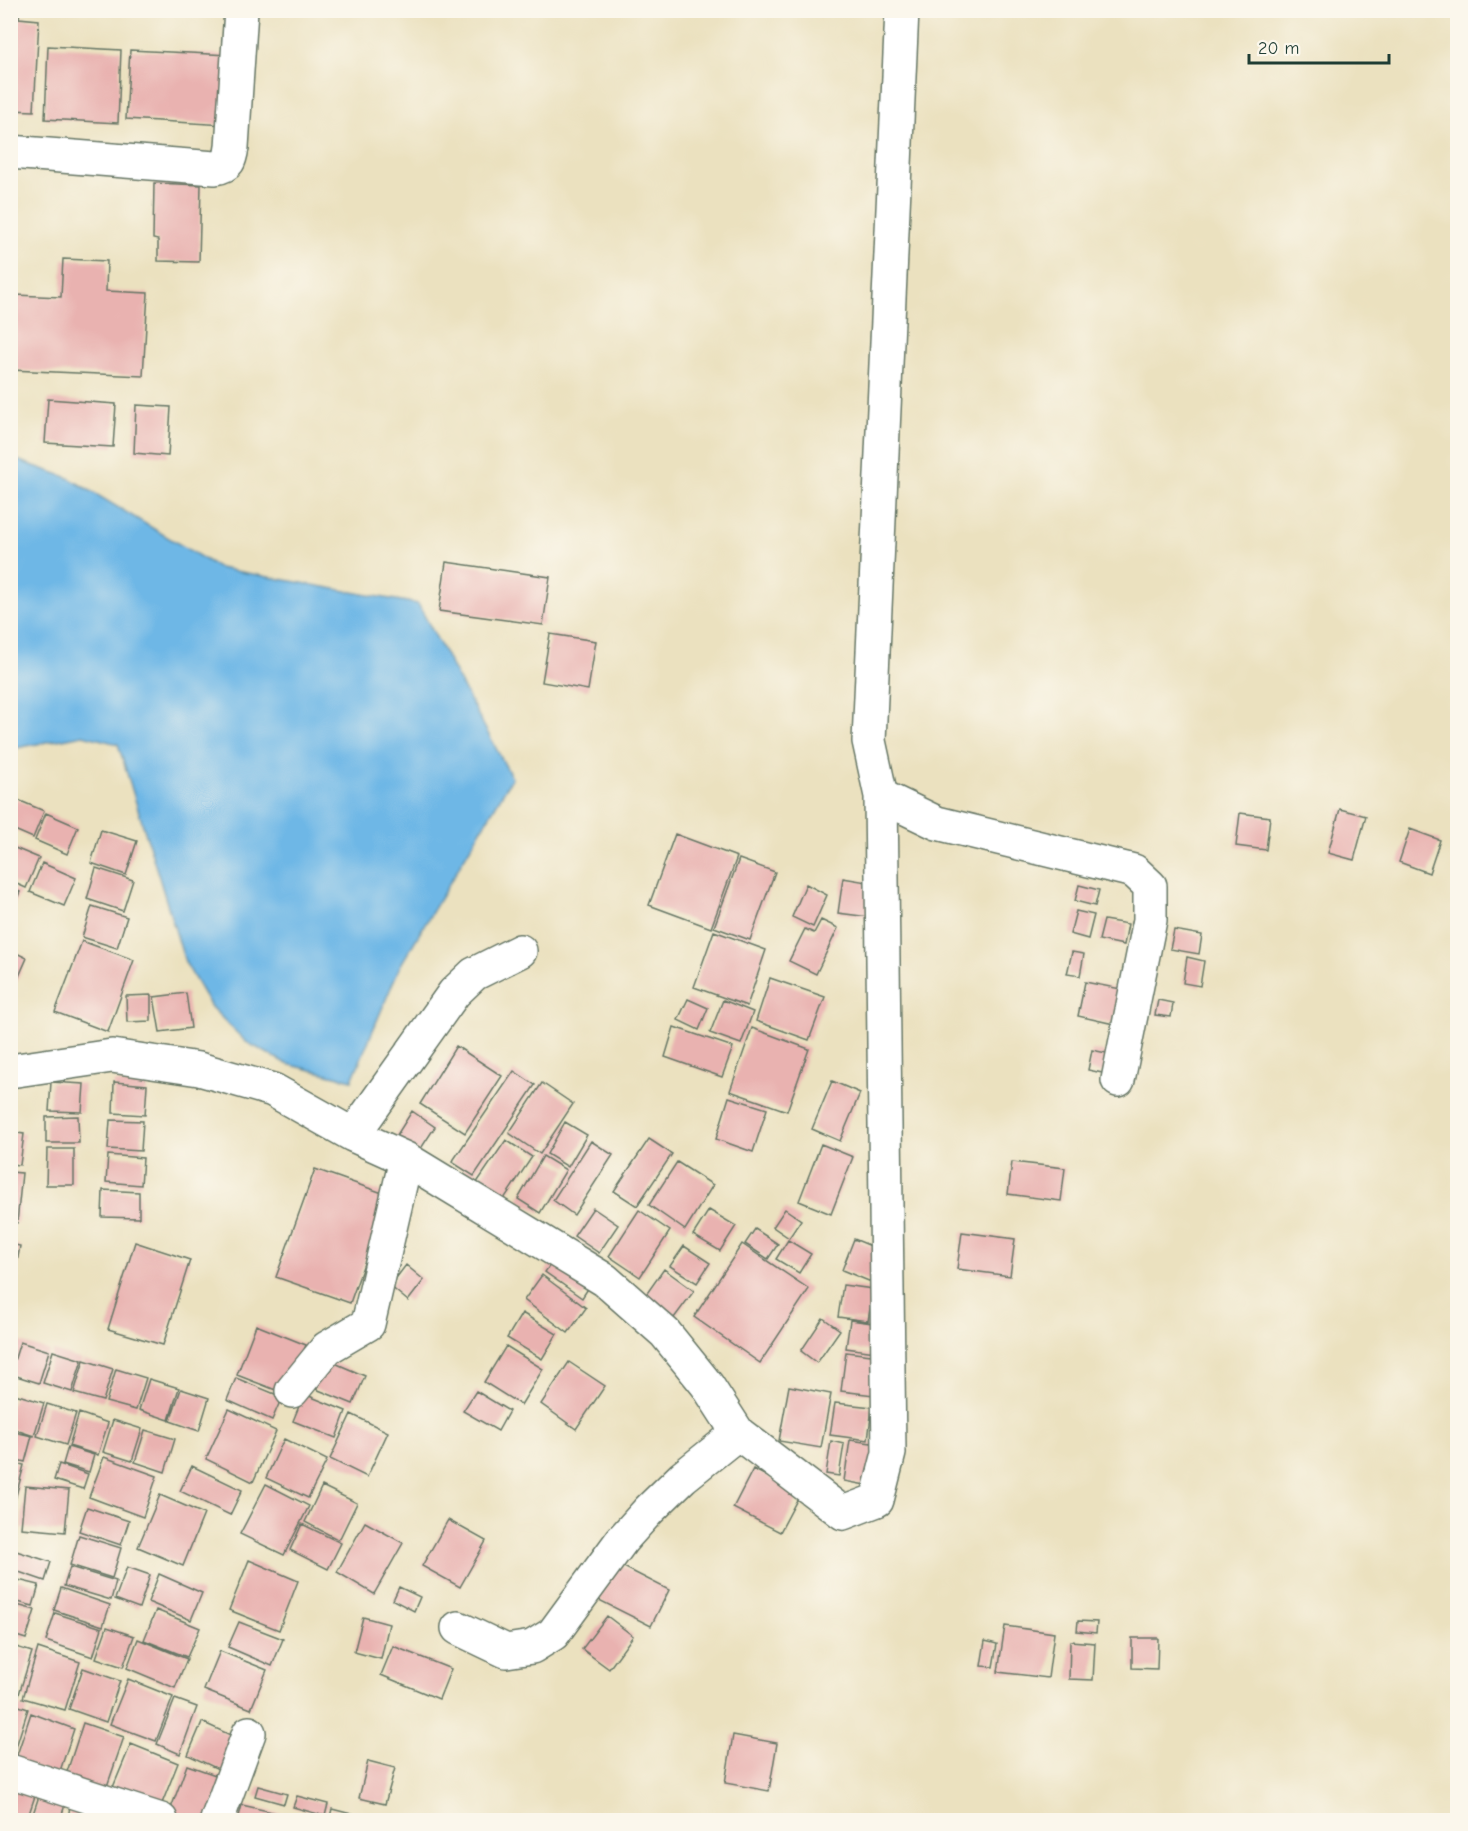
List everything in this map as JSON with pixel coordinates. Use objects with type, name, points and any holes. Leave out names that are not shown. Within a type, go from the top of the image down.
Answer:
[{"type":"street","points":[[10,152],[225,167],[230,161],[232,147],[241,10]]},
{"type":"street","points":[[10,1071],[112,1056],[199,1069],[273,1090],[353,1136],[406,1159],[605,1280],[665,1333],[707,1385],[738,1433],[843,1513],[877,1500],[889,1453],[881,796],[869,741],[902,10]]},
{"type":"street","points":[[881,796],[937,823],[1134,871],[1150,886],[1150,920],[1118,1080]]},
{"type":"street","points":[[353,1136],[454,993],[474,974],[520,951]]},
{"type":"street","points":[[292,1391],[327,1348],[368,1324],[406,1159]]},
{"type":"street","points":[[458,1628],[506,1651],[532,1647],[554,1634],[622,1540],[649,1510],[682,1478],[738,1433]]},
{"type":"street","points":[[217,1821],[249,1734]]},
{"type":"street","points":[[10,1772],[161,1821]]},
{"type":"water","points":[[11,458],[69,478],[219,568],[418,604],[512,778],[400,966],[352,1080],[287,1064],[246,1042],[211,1007],[185,962],[118,744],[83,735],[11,749]]},
{"type":"building","points":[[10,10],[20,10],[19,18],[39,20],[34,111],[10,110]]},
{"type":"building","points":[[48,46],[121,50],[118,123],[45,119]]},
{"type":"building","points":[[130,50],[229,55],[225,125],[126,119]]},
{"type":"building","points":[[154,183],[201,185],[199,262],[158,261],[158,240],[153,239]]},
{"type":"building","points":[[63,259],[107,261],[106,291],[148,293],[143,376],[11,370],[15,295],[61,297]]},
{"type":"building","points":[[48,399],[116,404],[113,447],[45,443]]},
{"type":"building","points":[[136,405],[171,407],[168,456],[134,453]]},
{"type":"building","points":[[446,562],[550,577],[543,625],[439,611]]},
{"type":"building","points":[[550,634],[596,641],[588,690],[542,682]]},
{"type":"building","points":[[11,797],[44,811],[33,838],[10,828]]},
{"type":"building","points":[[1340,809],[1366,816],[1354,860],[1328,853]]},
{"type":"building","points":[[46,813],[78,827],[67,854],[35,840]]},
{"type":"building","points":[[1240,813],[1270,817],[1266,850],[1236,846]]},
{"type":"building","points":[[1410,829],[1440,840],[1429,873],[1399,862]]},
{"type":"building","points":[[101,830],[137,841],[126,875],[91,863]]},
{"type":"building","points":[[675,834],[737,857],[711,928],[649,905]]},
{"type":"building","points":[[10,846],[39,858],[26,888],[10,881]]},
{"type":"building","points":[[739,859],[775,872],[750,940],[714,927]]},
{"type":"building","points":[[42,863],[76,878],[64,906],[30,892]]},
{"type":"building","points":[[96,868],[133,880],[123,911],[87,899]]},
{"type":"building","points":[[843,878],[873,883],[869,917],[838,913]]},
{"type":"building","points":[[806,884],[827,895],[813,927],[792,917]]},
{"type":"building","points":[[1079,885],[1099,890],[1095,906],[1075,901]]},
{"type":"building","points":[[10,888],[20,892],[10,914]]},
{"type":"building","points":[[92,906],[127,917],[117,948],[82,937]]},
{"type":"building","points":[[1076,911],[1094,915],[1088,939],[1070,934]]},
{"type":"building","points":[[821,920],[838,928],[816,974],[789,961],[805,929],[814,933]]},
{"type":"building","points":[[1104,920],[1128,924],[1124,945],[1099,940]]},
{"type":"building","points":[[1174,930],[1202,935],[1199,954],[1170,949]]},
{"type":"building","points":[[714,931],[766,950],[747,1006],[694,987]]},
{"type":"building","points":[[82,941],[134,960],[108,1032],[55,1012]]},
{"type":"building","points":[[10,950],[27,958],[12,992],[10,991]]},
{"type":"building","points":[[1072,952],[1084,954],[1080,976],[1067,974]]},
{"type":"building","points":[[1187,957],[1204,961],[1200,986],[1183,983]]},
{"type":"building","points":[[770,978],[825,997],[809,1040],[756,1021]]},
{"type":"building","points":[[1085,982],[1121,989],[1114,1024],[1078,1016]]},
{"type":"building","points":[[186,993],[191,1028],[160,1032],[154,997]]},
{"type":"building","points":[[151,995],[151,1021],[127,1022],[126,996]]},
{"type":"building","points":[[688,999],[708,1008],[699,1030],[678,1020]]},
{"type":"building","points":[[723,1000],[753,1012],[741,1044],[710,1033]]},
{"type":"building","points":[[1158,1000],[1173,1003],[1171,1017],[1155,1015]]},
{"type":"building","points":[[674,1027],[733,1047],[722,1077],[665,1057]]},
{"type":"building","points":[[752,1028],[809,1049],[787,1111],[730,1091]]},
{"type":"building","points":[[456,1046],[502,1076],[465,1133],[420,1104]]},
{"type":"building","points":[[1092,1050],[1116,1055],[1112,1075],[1088,1070]]},
{"type":"building","points":[[514,1071],[535,1085],[474,1176],[452,1162]]},
{"type":"building","points":[[832,1081],[860,1093],[840,1141],[812,1129]]},
{"type":"building","points":[[51,1082],[84,1084],[82,1112],[49,1111]]},
{"type":"building","points":[[114,1082],[147,1085],[145,1115],[113,1113]]},
{"type":"building","points":[[542,1083],[573,1104],[540,1154],[509,1133]]},
{"type":"building","points":[[729,1097],[767,1109],[753,1152],[716,1139]]},
{"type":"building","points":[[412,1111],[435,1127],[418,1153],[395,1138]]},
{"type":"building","points":[[78,1116],[79,1143],[46,1143],[46,1117]]},
{"type":"building","points":[[110,1120],[143,1121],[141,1151],[108,1149]]},
{"type":"building","points":[[565,1122],[587,1135],[568,1167],[547,1154]]},
{"type":"building","points":[[10,1132],[24,1134],[20,1165],[10,1164]]},
{"type":"building","points":[[649,1139],[672,1154],[637,1206],[614,1191]]},
{"type":"building","points":[[506,1140],[532,1157],[502,1202],[476,1184]]},
{"type":"building","points":[[591,1141],[613,1155],[574,1215],[553,1200]]},
{"type":"building","points":[[821,1144],[853,1157],[831,1214],[799,1201]]},
{"type":"building","points":[[47,1149],[74,1149],[74,1185],[46,1185]]},
{"type":"building","points":[[108,1155],[143,1158],[141,1185],[106,1182]]},
{"type":"building","points":[[543,1156],[566,1170],[540,1213],[518,1199]]},
{"type":"building","points":[[677,1162],[713,1185],[685,1230],[649,1205]]},
{"type":"building","points":[[1012,1162],[1065,1168],[1061,1201],[1008,1194]]},
{"type":"building","points":[[315,1169],[388,1195],[350,1303],[276,1277]]},
{"type":"building","points":[[10,1172],[22,1173],[17,1223],[10,1222]]},
{"type":"building","points":[[103,1190],[139,1192],[139,1218],[102,1217]]},
{"type":"building","points":[[593,1208],[618,1225],[599,1253],[574,1236]]},
{"type":"building","points":[[785,1209],[801,1220],[789,1238],[773,1227]]},
{"type":"building","points":[[639,1210],[670,1231],[640,1277],[609,1256]]},
{"type":"building","points":[[709,1210],[736,1226],[720,1251],[693,1235]]},
{"type":"building","points":[[755,1229],[778,1244],[768,1259],[745,1244]]},
{"type":"building","points":[[962,1232],[1015,1239],[1010,1276],[957,1269]]},
{"type":"building","points":[[854,1239],[888,1253],[876,1284],[842,1270]]},
{"type":"building","points":[[788,1240],[811,1254],[799,1273],[776,1259]]},
{"type":"building","points":[[135,1242],[190,1260],[163,1345],[108,1329]]},
{"type":"building","points":[[10,1244],[20,1246],[15,1273],[10,1272]]},
{"type":"building","points":[[742,1244],[809,1289],[760,1363],[694,1317]]},
{"type":"building","points":[[684,1246],[710,1263],[697,1283],[670,1266]]},
{"type":"building","points":[[555,1258],[591,1284],[582,1298],[545,1272]]},
{"type":"building","points":[[406,1265],[424,1280],[408,1301],[390,1286]]},
{"type":"building","points":[[664,1269],[694,1291],[674,1318],[645,1296]]},
{"type":"building","points":[[542,1275],[586,1308],[568,1333],[524,1300]]},
{"type":"building","points":[[843,1285],[873,1289],[868,1321],[838,1317]]},
{"type":"building","points":[[522,1313],[557,1334],[542,1359],[507,1338]]},
{"type":"building","points":[[823,1318],[840,1330],[817,1363],[801,1351]]},
{"type":"building","points":[[850,1320],[894,1326],[890,1354],[846,1348]]},
{"type":"building","points":[[256,1325],[306,1345],[286,1394],[237,1375]]},
{"type":"building","points":[[20,1342],[49,1351],[39,1383],[10,1374]]},
{"type":"building","points":[[506,1346],[543,1369],[521,1405],[484,1382]]},
{"type":"building","points":[[53,1351],[82,1360],[72,1392],[43,1383]]},
{"type":"building","points":[[846,1352],[888,1357],[882,1396],[841,1391]]},
{"type":"building","points":[[323,1358],[365,1376],[353,1404],[311,1387]]},
{"type":"building","points":[[84,1360],[113,1369],[103,1401],[74,1393]]},
{"type":"building","points":[[569,1362],[605,1386],[576,1429],[541,1404]]},
{"type":"building","points":[[116,1369],[146,1378],[136,1410],[106,1402]]},
{"type":"building","points":[[236,1378],[282,1397],[272,1420],[227,1400]]},
{"type":"building","points":[[149,1379],[179,1388],[169,1420],[139,1410]]},
{"type":"building","points":[[789,1386],[831,1394],[821,1448],[779,1441]]},
{"type":"building","points":[[181,1389],[209,1398],[199,1431],[170,1421]]},
{"type":"building","points":[[476,1391],[509,1411],[498,1431],[463,1411]]},
{"type":"building","points":[[15,1394],[44,1403],[34,1436],[10,1428],[10,1407]]},
{"type":"building","points":[[304,1394],[346,1411],[336,1438],[293,1421]]},
{"type":"building","points":[[835,1403],[872,1407],[868,1440],[830,1435]]},
{"type":"building","points":[[47,1404],[76,1413],[66,1445],[37,1436]]},
{"type":"building","points":[[229,1409],[276,1431],[253,1482],[206,1459]]},
{"type":"building","points":[[79,1413],[108,1423],[98,1455],[69,1446]]},
{"type":"building","points":[[351,1414],[388,1432],[367,1477],[330,1459]]},
{"type":"building","points":[[113,1420],[142,1429],[132,1461],[103,1452]]},
{"type":"building","points":[[145,1430],[175,1439],[165,1472],[135,1462]]},
{"type":"building","points":[[10,1431],[32,1436],[25,1462],[10,1458]]},
{"type":"building","points":[[284,1439],[327,1460],[308,1498],[266,1478]]},
{"type":"building","points":[[850,1440],[878,1444],[871,1486],[844,1481]]},
{"type":"building","points":[[831,1441],[844,1444],[839,1476],[826,1474]]},
{"type":"building","points":[[68,1447],[94,1455],[89,1472],[63,1464]]},
{"type":"building","points":[[104,1457],[157,1476],[143,1517],[89,1497]]},
{"type":"building","points":[[10,1462],[24,1465],[11,1515],[10,1515]]},
{"type":"building","points":[[59,1464],[88,1474],[83,1489],[54,1480]]},
{"type":"building","points":[[192,1466],[242,1490],[230,1515],[180,1491]]},
{"type":"building","points":[[753,1469],[800,1494],[780,1532],[733,1508]]},
{"type":"building","points":[[266,1484],[309,1506],[284,1555],[240,1534]]},
{"type":"building","points":[[25,1486],[69,1490],[65,1532],[21,1528]]},
{"type":"building","points":[[322,1486],[357,1503],[339,1540],[305,1522]]},
{"type":"building","points":[[160,1495],[204,1514],[183,1566],[138,1547]]},
{"type":"building","points":[[87,1507],[129,1521],[121,1545],[79,1531]]},
{"type":"building","points":[[448,1520],[486,1541],[460,1587],[422,1566]]},
{"type":"building","points":[[365,1522],[403,1543],[374,1594],[337,1572]]},
{"type":"building","points":[[302,1524],[341,1543],[328,1569],[290,1550]]},
{"type":"building","points":[[79,1535],[121,1548],[112,1578],[70,1565]]},
{"type":"building","points":[[10,1549],[51,1562],[45,1581],[10,1569]]},
{"type":"building","points":[[249,1560],[298,1581],[279,1630],[229,1610]]},
{"type":"building","points":[[616,1563],[669,1590],[651,1626],[599,1600]]},
{"type":"building","points":[[70,1567],[116,1581],[111,1600],[64,1586]]},
{"type":"building","points":[[127,1567],[150,1575],[139,1608],[115,1599]]},
{"type":"building","points":[[159,1574],[202,1593],[191,1620],[148,1602]]},
{"type":"building","points":[[10,1578],[39,1585],[33,1606],[10,1600]]},
{"type":"building","points":[[399,1587],[420,1597],[414,1611],[393,1600]]},
{"type":"building","points":[[61,1588],[110,1605],[103,1626],[54,1610]]},
{"type":"building","points":[[10,1603],[35,1610],[26,1639],[10,1634]]},
{"type":"building","points":[[156,1610],[200,1628],[187,1657],[144,1640]]},
{"type":"building","points":[[55,1613],[102,1628],[93,1657],[46,1641]]},
{"type":"building","points":[[607,1616],[633,1636],[609,1669],[582,1649]]},
{"type":"building","points":[[363,1617],[389,1624],[381,1659],[354,1652]]},
{"type":"building","points":[[1078,1621],[1097,1622],[1096,1633],[1077,1631]]},
{"type":"building","points":[[239,1622],[283,1639],[272,1666],[228,1647]]},
{"type":"building","points":[[1005,1626],[1054,1633],[1048,1678],[998,1672]]},
{"type":"building","points":[[107,1627],[134,1636],[123,1667],[96,1658]]},
{"type":"building","points":[[1132,1638],[1158,1638],[1157,1669],[1132,1668]]},
{"type":"building","points":[[138,1639],[187,1659],[175,1688],[127,1668]]},
{"type":"building","points":[[985,1641],[997,1644],[993,1667],[981,1666]]},
{"type":"building","points":[[1070,1641],[1095,1643],[1093,1680],[1069,1679]]},
{"type":"building","points":[[10,1645],[32,1652],[19,1694],[10,1691]]},
{"type":"building","points":[[393,1646],[451,1669],[439,1699],[381,1675]]},
{"type":"building","points":[[38,1648],[80,1662],[65,1710],[23,1698]]},
{"type":"building","points":[[220,1651],[267,1670],[251,1709],[204,1690]]},
{"type":"building","points":[[83,1668],[120,1681],[106,1722],[69,1709]]},
{"type":"building","points":[[128,1679],[173,1697],[156,1741],[110,1724]]},
{"type":"building","points":[[175,1699],[197,1707],[180,1754],[157,1744]]},
{"type":"building","points":[[10,1703],[28,1709],[11,1763],[10,1763]]},
{"type":"building","points":[[31,1713],[74,1729],[58,1777],[15,1761]]},
{"type":"building","points":[[202,1722],[248,1743],[233,1776],[188,1755]]},
{"type":"building","points":[[83,1723],[124,1737],[104,1795],[64,1781]]},
{"type":"building","points":[[733,1735],[777,1743],[769,1791],[725,1783]]},
{"type":"building","points":[[131,1744],[178,1763],[159,1811],[111,1792]]},
{"type":"building","points":[[368,1761],[395,1768],[385,1804],[359,1798]]},
{"type":"building","points":[[187,1765],[224,1778],[209,1820],[167,1819]]},
{"type":"building","points":[[258,1786],[287,1794],[284,1804],[255,1796]]},
{"type":"building","points":[[10,1788],[35,1796],[27,1820],[10,1820]]},
{"type":"building","points":[[40,1793],[66,1802],[60,1820],[31,1820]]},
{"type":"building","points":[[297,1796],[328,1804],[325,1816],[293,1807]]},
{"type":"building","points":[[70,1805],[131,1820],[68,1820]]},
{"type":"building","points":[[242,1805],[294,1817],[293,1820],[238,1820]]},
{"type":"building","points":[[332,1809],[367,1818],[367,1820],[329,1820]]}]
